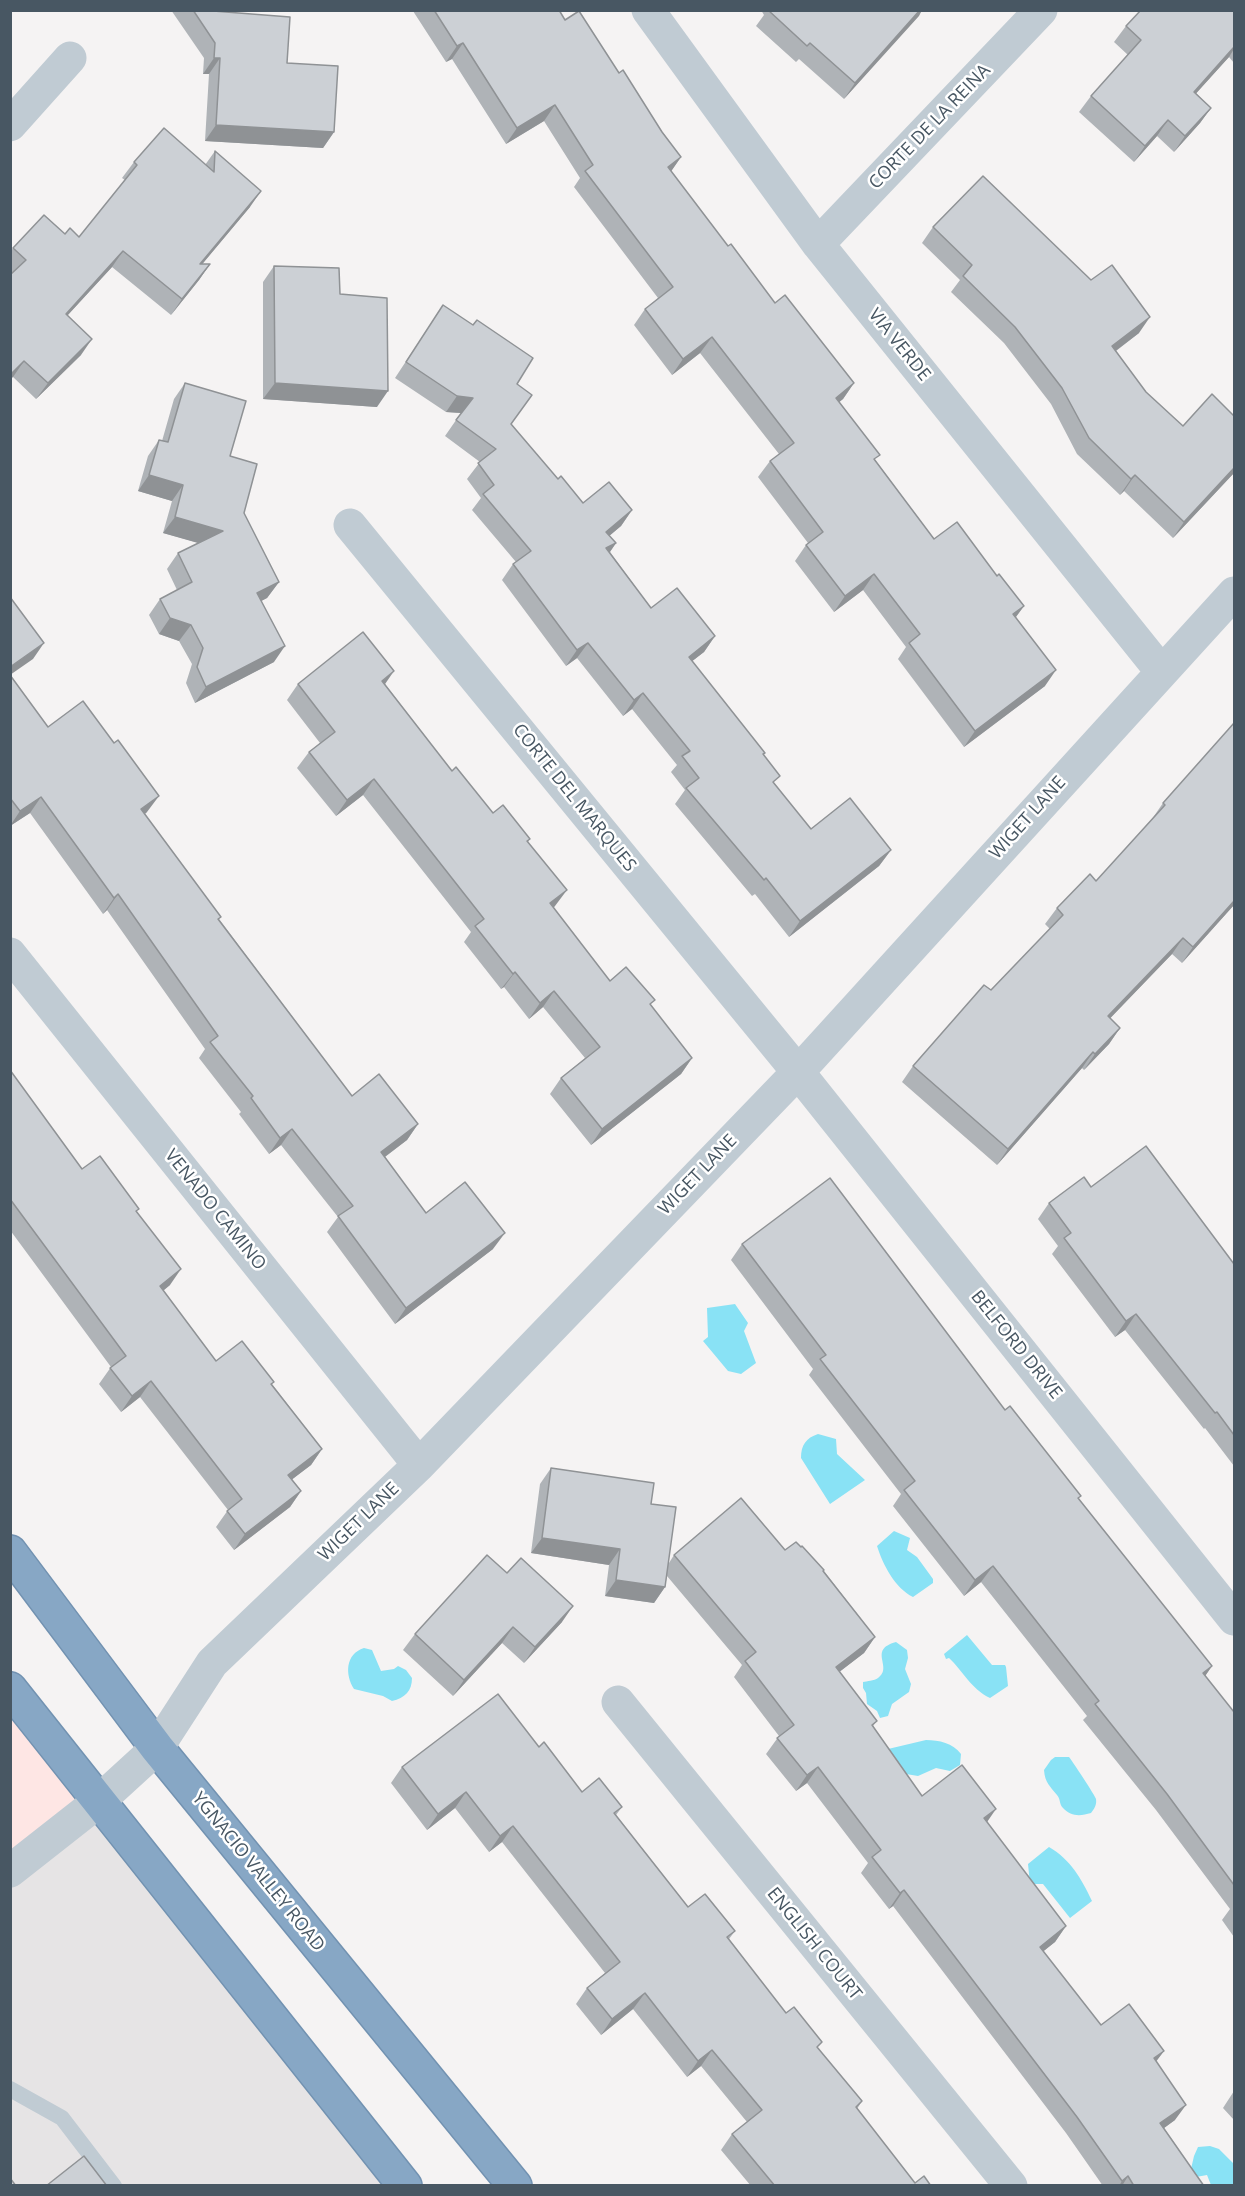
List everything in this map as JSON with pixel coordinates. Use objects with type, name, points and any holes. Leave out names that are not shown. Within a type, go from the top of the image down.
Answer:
[{"type":"highway","name":"YGNACIO VALLEY ROAD","points":[[10,1552],[157,1748],[515,2186]]},
{"type":"highway","points":[[10,1689],[405,2186]]},
{"type":"street","name":"VIA VERDE","points":[[648,10],[818,244],[1161,671]]},
{"type":"street","name":"CORTE DE LA REINA","points":[[818,244],[1041,10]]},
{"type":"street","points":[[10,125],[70,58]]},
{"type":"street","name":"CORTE DEL MARQUES","points":[[350,525],[798,1072]]},
{"type":"street","name":"WIGET LANE","points":[[10,1871],[99,1801],[157,1748],[212,1663],[419,1465],[798,1072],[1234,593]]},
{"type":"street","name":"VENADO CAMINO","points":[[10,954],[419,1465]]},
{"type":"street","name":"BELFORD DRIVE","points":[[798,1072],[1234,1619]]},
{"type":"street","name":"ENGLISH COURT","points":[[618,1702],[1011,2186]]},
{"type":"lane","points":[[10,2089],[62,2118],[114,2186]]},
{"type":"shaded area","points":[[10,1689],[99,1801],[10,1871]]},
{"type":"shaded area","points":[[99,1801],[405,2185],[11,2186],[11,1871]]},
{"type":"water","points":[[735,1304],[748,1323],[744,1331],[756,1363],[741,1374],[728,1371],[703,1341],[708,1337],[707,1308]]},
{"type":"water","points":[[818,1434],[836,1439],[837,1454],[865,1480],[830,1504],[801,1458],[805,1443]]},
{"type":"water","points":[[894,1531],[910,1538],[907,1550],[917,1557],[933,1579],[933,1583],[913,1597],[890,1575],[877,1546]]},
{"type":"water","points":[[967,1635],[992,1665],[1005,1665],[1006,1667],[1008,1686],[990,1698],[972,1685],[949,1658],[946,1659],[944,1654]]},
{"type":"water","points":[[896,1642],[907,1650],[908,1658],[905,1669],[911,1684],[909,1692],[892,1704],[888,1716],[880,1718],[877,1711],[867,1704],[863,1682],[876,1679],[882,1674],[883,1649]]},
{"type":"water","points":[[364,1648],[372,1650],[381,1671],[398,1666],[406,1670],[412,1678],[412,1683],[404,1696],[392,1701],[383,1696],[354,1689],[349,1678],[348,1666],[353,1655]]},
{"type":"water","points":[[926,1740],[954,1747],[961,1754],[960,1765],[950,1771],[936,1768],[918,1776],[906,1774],[888,1749]]},
{"type":"water","points":[[1055,1757],[1069,1757],[1088,1785],[1096,1799],[1096,1805],[1091,1813],[1073,1814],[1062,1806],[1045,1778],[1044,1770]]},
{"type":"water","points":[[1049,1847],[1075,1870],[1092,1901],[1070,1918],[1043,1884],[1030,1884],[1028,1864]]},
{"type":"water","points":[[1210,2146],[1219,2149],[1234,2164],[1234,2185],[1211,2185],[1207,2175],[1196,2177],[1191,2169],[1198,2147]]},
{"type":"building","points":[[193,10],[290,17],[287,63],[338,66],[334,132],[216,125],[220,58],[214,58],[215,43]]},
{"type":"building","points":[[434,10],[559,10],[565,20],[579,11],[619,73],[623,70],[662,132],[681,157],[668,167],[728,246],[731,244],[775,303],[785,295],[854,383],[836,398],[880,455],[874,459],[934,539],[957,522],[997,576],[999,574],[1024,606],[1013,614],[1056,670],[975,731],[909,643],[920,634],[874,574],[845,596],[806,545],[823,532],[770,461],[794,443],[712,337],[683,359],[645,309],[673,287],[585,171],[593,165],[555,105],[517,128],[463,43],[457,46]]},
{"type":"building","points":[[768,10],[920,10],[855,83],[810,43],[807,46]]},
{"type":"building","points":[[1141,10],[1234,10],[1234,47],[1194,92],[1211,108],[1185,136],[1168,120],[1145,146],[1091,96],[1141,40],[1126,26]]},
{"type":"building","points":[[164,128],[214,172],[215,151],[261,191],[200,264],[210,264],[182,299],[123,251],[66,314],[92,339],[48,383],[24,361],[10,375],[10,275],[26,260],[13,248],[44,215],[65,234],[70,228],[79,237],[137,165],[134,162]]},
{"type":"building","points":[[983,176],[1091,280],[1112,265],[1150,317],[1112,346],[1146,392],[1183,426],[1212,394],[1234,416],[1234,468],[1184,522],[1135,475],[1131,479],[1089,438],[1062,388],[1015,327],[963,276],[972,265],[933,227]]},
{"type":"building","points":[[274,266],[339,268],[340,294],[387,298],[388,391],[275,383]]},
{"type":"building","points":[[443,305],[473,325],[477,320],[533,358],[517,384],[532,395],[511,424],[558,479],[561,476],[583,503],[609,482],[632,510],[606,532],[616,543],[606,548],[651,608],[677,588],[715,636],[689,657],[765,753],[763,754],[780,776],[773,782],[811,829],[850,798],[891,850],[800,921],[766,878],[764,880],[686,788],[699,778],[682,756],[690,751],[643,693],[634,700],[588,643],[577,650],[513,564],[531,551],[483,494],[494,485],[478,463],[496,449],[456,420],[473,398],[457,396],[406,362]]},
{"type":"building","points":[[185,383],[246,401],[230,456],[257,464],[244,513],[279,582],[257,593],[285,646],[206,687],[197,667],[203,648],[191,625],[170,618],[160,599],[192,582],[178,553],[223,531],[175,517],[183,485],[149,475],[159,440],[168,442]]},
{"type":"building","points":[[10,597],[44,643],[10,667]]},
{"type":"building","points":[[363,632],[394,671],[382,681],[452,771],[456,767],[493,813],[503,805],[530,839],[527,841],[567,890],[550,903],[610,981],[626,967],[655,1000],[650,1004],[692,1058],[602,1129],[561,1078],[600,1047],[554,991],[540,1003],[515,972],[513,974],[475,926],[484,919],[374,779],[347,800],[309,752],[335,732],[298,684]]},
{"type":"building","points":[[10,675],[48,727],[83,701],[114,743],[118,740],[159,796],[141,809],[221,917],[218,919],[352,1096],[379,1074],[418,1124],[381,1152],[426,1213],[465,1182],[505,1233],[406,1308],[338,1216],[353,1206],[292,1129],[280,1138],[251,1098],[253,1096],[210,1042],[218,1036],[118,894],[114,898],[41,797],[20,811],[10,798]]},
{"type":"building","points":[[1234,723],[1234,901],[1193,947],[1183,938],[1108,1016],[1120,1028],[1095,1054],[1093,1052],[1008,1149],[913,1066],[984,985],[991,990],[1063,915],[1057,908],[1090,874],[1096,881],[1165,805],[1163,803]]},
{"type":"building","points":[[10,1070],[82,1169],[100,1156],[139,1209],[136,1211],[181,1269],[160,1286],[216,1361],[242,1341],[274,1382],[271,1384],[322,1449],[288,1475],[301,1491],[245,1534],[227,1511],[242,1499],[151,1381],[132,1396],[110,1368],[126,1356],[10,1199]]},
{"type":"building","points":[[1146,1146],[1234,1264],[1234,1435],[1136,1314],[1126,1321],[1064,1238],[1071,1233],[1049,1203],[1084,1177],[1091,1187]]},
{"type":"building","points":[[830,1178],[1005,1410],[1010,1406],[1081,1496],[1078,1498],[1212,1666],[1203,1673],[1234,1712],[1234,1885],[1167,1794],[1095,1704],[1099,1701],[993,1566],[975,1580],[904,1490],[915,1481],[820,1359],[826,1355],[742,1244]]},
{"type":"building","points":[[551,1468],[654,1483],[651,1504],[676,1507],[665,1587],[616,1580],[620,1549],[542,1538]]},
{"type":"building","points":[[741,1498],[785,1550],[796,1542],[802,1546],[824,1570],[875,1637],[836,1667],[877,1721],[872,1725],[922,1796],[962,1765],[996,1809],[984,1818],[1066,1926],[1040,1947],[1101,2025],[1129,2004],[1164,2051],[1154,2058],[1186,2105],[1160,2123],[1204,2186],[1134,2186],[1128,2176],[1122,2181],[1077,2117],[904,1890],[900,1893],[872,1857],[881,1850],[818,1767],[807,1775],[777,1738],[794,1725],[745,1661],[756,1652],[674,1555]]},
{"type":"building","points":[[487,1555],[507,1573],[521,1558],[573,1606],[535,1647],[513,1627],[464,1680],[415,1634]]},
{"type":"building","points":[[498,1694],[539,1747],[544,1742],[582,1792],[599,1778],[622,1807],[614,1813],[688,1907],[705,1894],[735,1931],[727,1937],[786,2013],[794,2007],[822,2042],[817,2047],[862,2101],[856,2107],[915,2183],[924,2176],[931,2186],[775,2186],[732,2134],[762,2110],[712,2050],[698,2061],[645,1993],[612,2019],[587,1988],[620,1962],[513,1826],[500,1836],[466,1792],[438,1814],[402,1767]]},
{"type":"building","points":[[84,2156],[107,2186],[46,2186]]},
{"type":"building","points":[[10,2178],[16,2186],[10,2186]]}]
